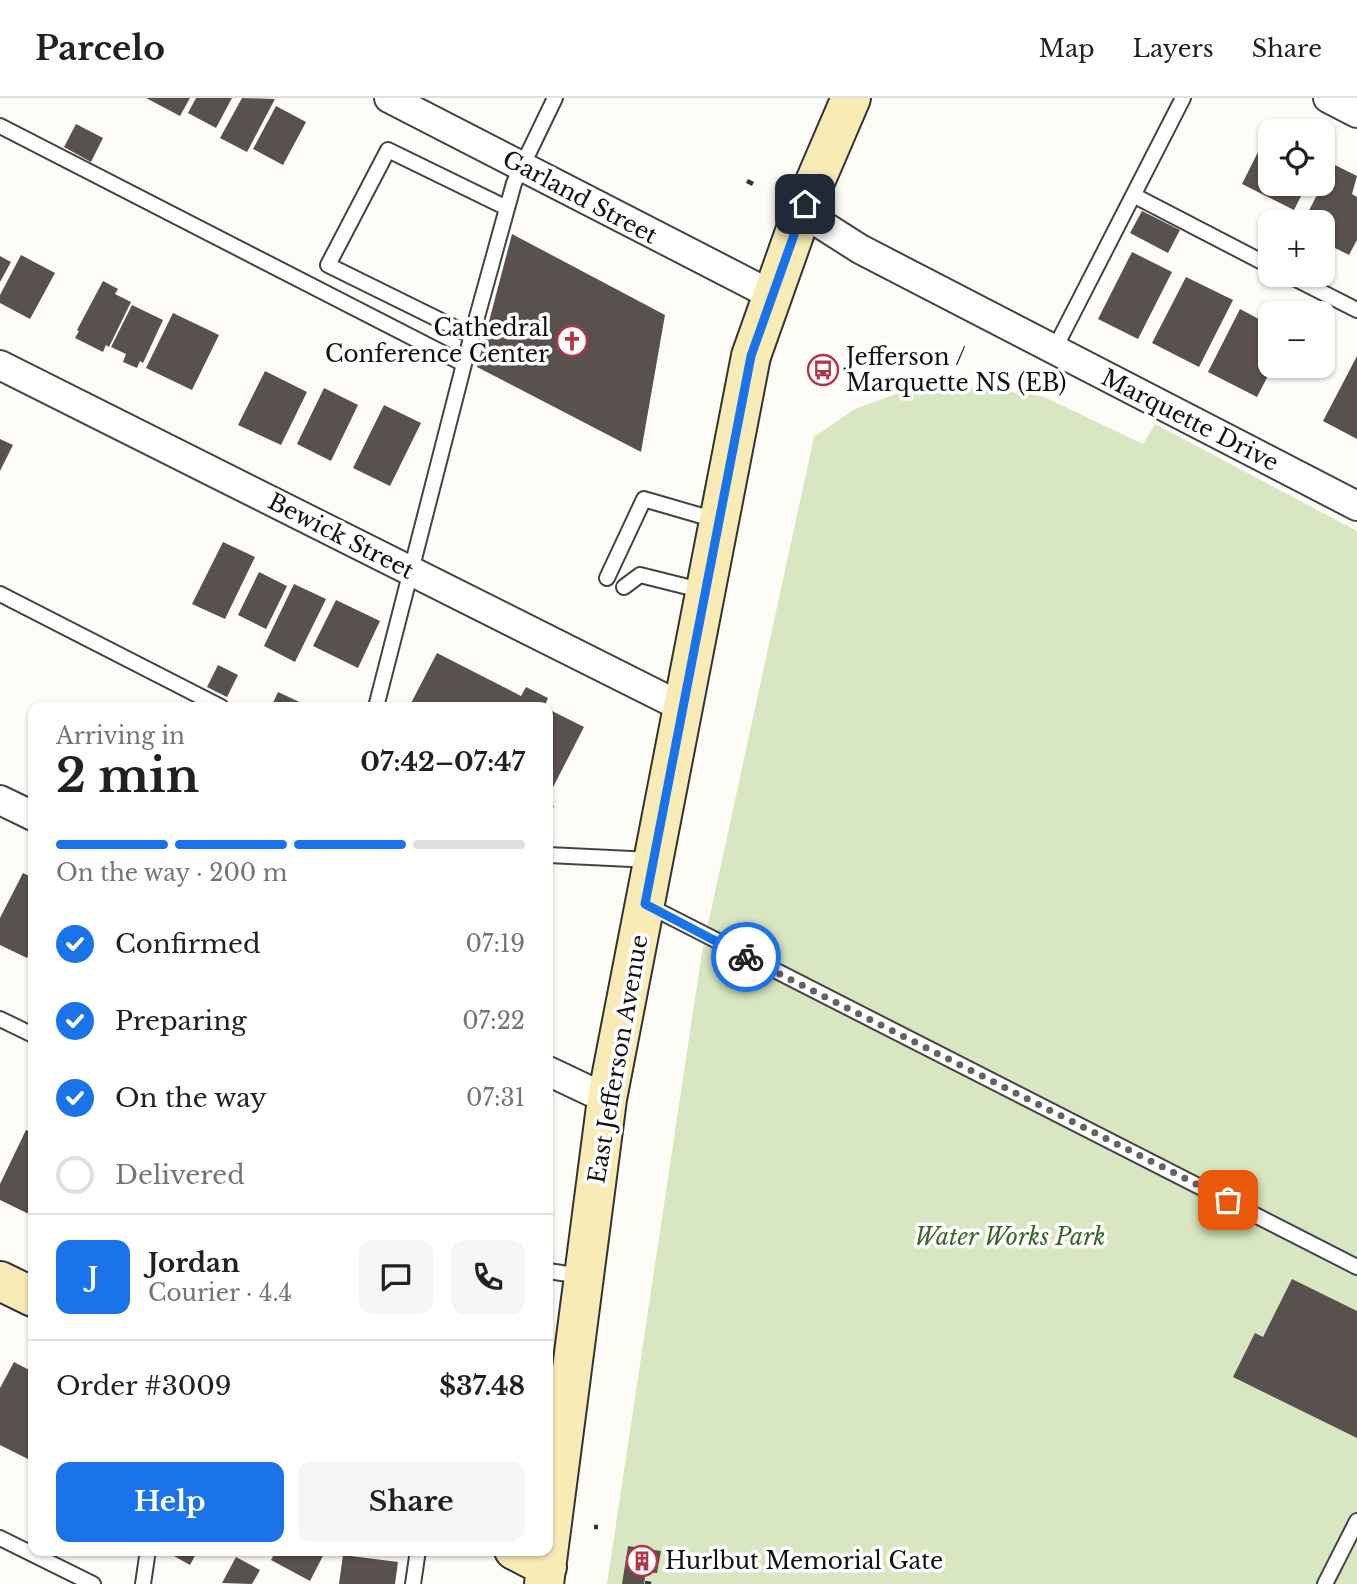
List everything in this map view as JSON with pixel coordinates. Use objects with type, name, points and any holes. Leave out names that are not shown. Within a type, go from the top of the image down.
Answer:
[{"type":"main road","name":"East Jefferson Avenue","points":[[553,1397],[566,1274],[607,1099],[751,356],[802,212],[851,98]]},
{"type":"main road","points":[[0,1280],[28,1294]]},
{"type":"street","name":"Garland Street","points":[[389,98],[772,295]]},
{"type":"street","points":[[1328,98],[1357,113]]},
{"type":"street","name":"Marquette Drive","points":[[802,212],[860,249],[1357,506]]},
{"type":"street","name":"Bewick Street","points":[[0,365],[682,707]]},
{"type":"street","points":[[0,800],[28,814]]},
{"type":"street","points":[[553,1073],[607,1099]]},
{"type":"lane","points":[[377,702],[464,364],[514,183],[555,98]]},
{"type":"lane","points":[[1054,350],[1183,98]]},
{"type":"lane","points":[[0,126],[464,364]]},
{"type":"lane","points":[[472,336],[328,265],[387,150],[508,208]]},
{"type":"lane","points":[[1135,196],[1258,260]]},
{"type":"lane","points":[[1312,287],[1357,310]]},
{"type":"lane","points":[[607,578],[646,499],[719,521]]},
{"type":"lane","points":[[624,587],[640,575],[705,591]]},
{"type":"lane","points":[[0,594],[211,702]]},
{"type":"lane","points":[[553,855],[654,860]]},
{"type":"lane","points":[[645,904],[1357,1266]]},
{"type":"lane","points":[[0,1018],[28,1032]]},
{"type":"lane","points":[[1325,1584],[1357,1521]]},
{"type":"lane","points":[[0,1538],[28,1552]]},
{"type":"lane","points":[[36,1556],[93,1584]]},
{"type":"lane","points":[[143,1584],[147,1556]]},
{"type":"lane","points":[[413,1584],[417,1556]]},
{"type":"path","points":[[747,181],[753,184]]},
{"type":"green space","name":"Water Works Park","points":[[929,382],[1042,396],[1143,444],[1155,424],[1357,531],[1357,1584],[607,1584],[702,952],[814,437],[855,409]]},
{"type":"building","points":[[146,98],[190,98],[180,116]]},
{"type":"building","points":[[196,98],[232,98],[216,128],[188,113]]},
{"type":"building","points":[[242,98],[275,99],[247,152],[220,138]]},
{"type":"building","points":[[276,106],[306,122],[283,165],[253,149]]},
{"type":"building","points":[[76,124],[103,138],[91,162],[64,147]]},
{"type":"building","points":[[1258,152],[1258,192],[1242,184]]},
{"type":"building","points":[[1335,165],[1357,176],[1352,194],[1357,197],[1357,240],[1349,255],[1335,248],[1335,210],[1309,210],[1316,196],[1335,196]]},
{"type":"building","points":[[1266,196],[1301,196],[1294,210]]},
{"type":"building","points":[[1142,211],[1180,230],[1168,253],[1130,233]]},
{"type":"building","name":"Cathedral Conference Center","points":[[512,234],[665,315],[641,452],[477,367]]},
{"type":"building","points":[[1132,252],[1172,272],[1138,339],[1098,319]]},
{"type":"building","points":[[21,255],[55,273],[30,319],[0,303],[0,295]]},
{"type":"building","points":[[0,256],[11,262],[0,282]]},
{"type":"building","points":[[1186,277],[1233,300],[1199,367],[1152,343]]},
{"type":"building","points":[[103,281],[118,289],[115,294],[131,302],[109,347],[106,345],[103,352],[75,338]]},
{"type":"building","points":[[132,305],[163,320],[143,363],[140,361],[137,368],[123,362],[126,354],[111,347]]},
{"type":"building","points":[[1240,309],[1258,319],[1258,378],[1267,378],[1257,397],[1208,372]]},
{"type":"building","points":[[173,313],[219,335],[192,390],[146,368]]},
{"type":"building","points":[[1357,356],[1357,439],[1323,421]]},
{"type":"building","points":[[265,371],[307,392],[281,445],[238,425]]},
{"type":"building","points":[[324,388],[358,405],[331,461],[297,444]]},
{"type":"building","points":[[384,405],[421,423],[390,486],[353,468]]},
{"type":"building","points":[[0,439],[13,445],[0,471]]},
{"type":"building","points":[[223,542],[255,557],[225,619],[192,604]]},
{"type":"building","points":[[259,572],[287,586],[266,629],[238,615]]},
{"type":"building","points":[[294,584],[326,599],[295,662],[264,646]]},
{"type":"building","points":[[336,600],[380,621],[358,668],[313,646]]},
{"type":"building","points":[[437,653],[521,696],[526,687],[548,698],[546,702],[412,702]]},
{"type":"building","points":[[218,665],[238,675],[227,697],[207,687]]},
{"type":"building","points":[[278,692],[300,702],[273,702]]},
{"type":"building","points":[[553,712],[584,727],[553,787]]},
{"type":"building","points":[[23,873],[28,876],[27,958],[0,945],[0,918]]},
{"type":"building","points":[[26,1130],[28,1131],[28,1214],[0,1200],[0,1184]]},
{"type":"building","points":[[1292,1279],[1357,1311],[1357,1438],[1233,1377],[1255,1333],[1263,1337]]},
{"type":"building","points":[[14,1362],[28,1369],[28,1459],[0,1445],[0,1388]]},
{"type":"building","name":"Hurlbut Memorial Gate","points":[[628,1546],[661,1551],[657,1573],[646,1572],[644,1584],[622,1584]]},
{"type":"building","points":[[174,1556],[195,1556],[190,1565]]},
{"type":"building","points":[[273,1556],[323,1556],[310,1581],[271,1560]]},
{"type":"building","points":[[343,1556],[398,1562],[395,1584],[339,1584]]},
{"type":"building","points":[[236,1557],[260,1570],[252,1584],[222,1583]]},
{"type":"way so far","points":[[746,957],[1228,1200]]},
{"type":"place","name":"Cathedral Conference Center","points":[[572,341]]},
{"type":"place","name":"Jefferson / Marquette NS (EB)","points":[[823,370]]},
{"type":"place","name":"Hurlbut Memorial Gate","points":[[642,1561]]},
{"type":"route","points":[[746,957],[645,904],[751,356],[805,204]]}]
